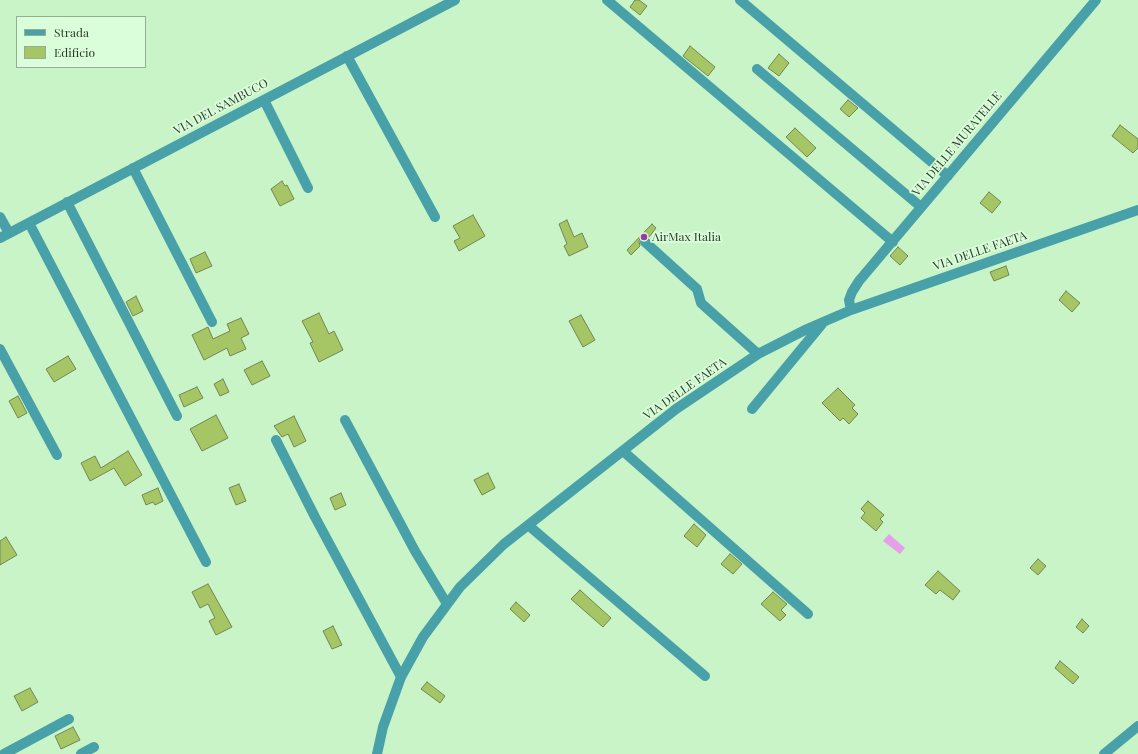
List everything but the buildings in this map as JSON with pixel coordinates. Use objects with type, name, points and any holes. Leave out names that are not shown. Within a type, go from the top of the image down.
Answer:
[{"type":"street","name":"VIA DEL SAMBUCO","points":[[4,235],[455,0]]},
{"type":"street","points":[[607,0],[893,242]]},
{"type":"street","points":[[740,0],[948,176]]},
{"type":"street","name":"VIA DELLE MURATELLE","points":[[851,310],[849,300],[852,292],[921,207],[1096,0]]},
{"type":"street","points":[[347,56],[435,217]]},
{"type":"street","points":[[757,69],[921,207]]},
{"type":"street","points":[[264,100],[308,188]]},
{"type":"street","points":[[134,168],[212,322]]},
{"type":"street","points":[[68,202],[178,416]]},
{"type":"street","name":"VIA DELLE FAETA","points":[[377,754],[382,727],[401,677],[423,637],[460,587],[504,544],[676,409],[758,354],[851,310],[1138,210]]},
{"type":"street","points":[[0,217],[4,235]]},
{"type":"street","points":[[29,222],[206,562]]},
{"type":"street","points":[[645,242],[697,289],[701,303],[758,354]]},
{"type":"street","points":[[752,408],[824,322]]},
{"type":"street","points":[[0,350],[57,455]]},
{"type":"street","points":[[345,420],[415,551],[447,604]]},
{"type":"street","points":[[276,440],[315,517],[401,677]]},
{"type":"street","points":[[622,451],[808,614]]},
{"type":"street","points":[[528,525],[705,676]]},
{"type":"street","points":[[4,754],[69,719]]},
{"type":"street","points":[[1104,754],[1138,726]]},
{"type":"street","points":[[82,754],[94,747]]},
{"type":"shaded area","points":[[889,534],[905,548],[900,554],[883,541]]},
{"type":"place","name":"AirMax Italia","points":[[644,237]]}]
